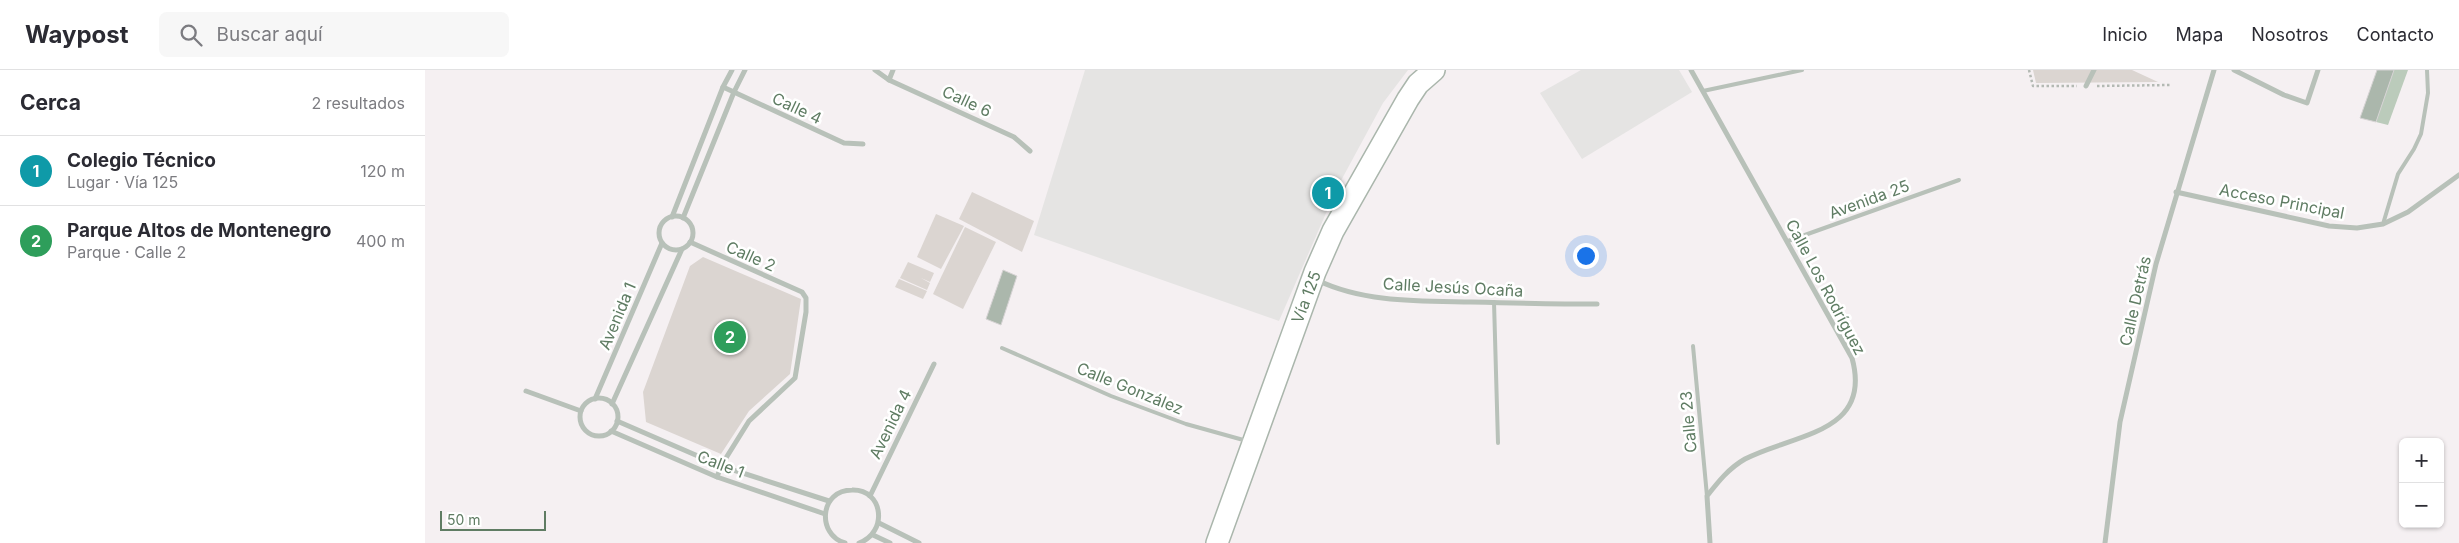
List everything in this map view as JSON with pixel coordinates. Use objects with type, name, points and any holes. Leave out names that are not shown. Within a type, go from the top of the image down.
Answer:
[{"type":"main road","name":"Vía 125","points":[[1217,543],[1312,277],[1333,231],[1408,99],[1419,84],[1434,70]]},
{"type":"street","points":[[672,217],[683,218],[693,231],[690,242],[682,249],[671,249],[662,243],[659,233],[660,228],[663,223],[672,217],[723,87],[732,70]]},
{"type":"street","points":[[683,218],[733,92],[745,70]]},
{"type":"street","name":"Calle 6","points":[[875,70],[889,80],[1014,137],[1029,152]]},
{"type":"street","points":[[889,80],[893,70]]},
{"type":"street","name":"Calle Los Rodríguez","points":[[1691,70],[1852,358],[1857,376],[1856,394],[1845,415],[1819,430],[1745,459],[1725,473],[1707,496]]},
{"type":"street","points":[[2086,86],[2094,70]]},
{"type":"street","name":"Calle Detrás","points":[[2105,543],[2119,422],[2156,264],[2213,70]]},
{"type":"street","points":[[2235,70],[2284,95],[2307,103],[2318,70]]},
{"type":"street","name":"Calle 4","points":[[723,87],[844,144],[863,144]]},
{"type":"street","name":"Acceso Principal","points":[[2176,192],[2329,226],[2357,228],[2383,224],[2408,212],[2459,174]]},
{"type":"street","name":"Calle 2","points":[[690,242],[802,292],[806,298],[807,312],[795,378],[749,421],[721,466]]},
{"type":"street","name":"Avenida 1","points":[[595,399],[662,243]]},
{"type":"street","name":"Avenida 1","points":[[612,404],[682,249]]},
{"type":"street","name":"Calle Jesús Ocaña","points":[[1312,277],[1329,286],[1388,298],[1597,304]]},
{"type":"street","name":"Avenida 4","points":[[869,496],[934,364]]},
{"type":"street","points":[[526,391],[581,410]]},
{"type":"street","points":[[595,399],[607,400],[612,404],[618,414],[617,421],[611,431],[600,436],[589,432],[581,422],[581,410],[589,401],[595,399]]},
{"type":"street","name":"Calle 1","points":[[617,421],[721,466],[829,501]]},
{"type":"street","name":"Calle 1","points":[[611,431],[717,477],[825,514]]},
{"type":"street","points":[[717,477],[721,466]]},
{"type":"street","points":[[845,543],[833,537],[828,530],[825,514],[829,501],[844,491],[862,491],[869,496],[878,508],[879,523],[873,535],[859,543]]},
{"type":"street","points":[[1707,496],[1710,543]]},
{"type":"street","points":[[879,523],[919,543]]},
{"type":"street","points":[[873,535],[890,543]]},
{"type":"lane","points":[[1703,91],[1802,70]]},
{"type":"lane","points":[[2383,224],[2399,174],[2421,134],[2428,93],[2427,70]]},
{"type":"lane","name":"Avenida 25","points":[[1788,241],[1959,180]]},
{"type":"lane","points":[[1494,302],[1498,442]]},
{"type":"lane","name":"Calle 23","points":[[1693,346],[1707,496]]},
{"type":"lane","name":"Calle González","points":[[1002,348],[1111,396],[1186,424],[1252,442]]},
{"type":"path","points":[[1319,187],[1329,193]]},
{"type":"shaded area","points":[[1085,70],[1408,70],[1383,103],[1337,188],[1279,321],[1034,235]]},
{"type":"shaded area","points":[[1581,70],[1679,70],[1692,92],[1582,159],[1540,93]]},
{"type":"shaded area","points":[[2033,70],[2132,70],[2158,82],[2036,83]]},
{"type":"shaded area","points":[[2394,70],[2408,70],[2388,125],[2376,122]]},
{"type":"shaded area","points":[[972,192],[1034,221],[1022,252],[959,219]]},
{"type":"shaded area","points":[[936,214],[964,226],[941,269],[917,257]]},
{"type":"shaded area","points":[[965,227],[996,242],[963,309],[933,294]]},
{"type":"shaded area","points":[[703,257],[801,299],[790,374],[749,411],[721,454],[646,422],[643,392],[690,266]]},
{"type":"shaded area","points":[[908,262],[934,273],[930,282],[921,278],[930,283],[927,290],[900,278]]},
{"type":"shaded area","points":[[899,279],[927,291],[923,299],[895,287]]},
{"type":"building","points":[[2377,70],[2394,70],[2376,122],[2360,118]]},
{"type":"building","points":[[1003,270],[1017,276],[1001,325],[986,319]]},
{"type":"place","name":"Colegio Técnico","points":[[1328,193]]},
{"type":"place","name":"Parque Altos de Montenegro","points":[[730,337]]}]
